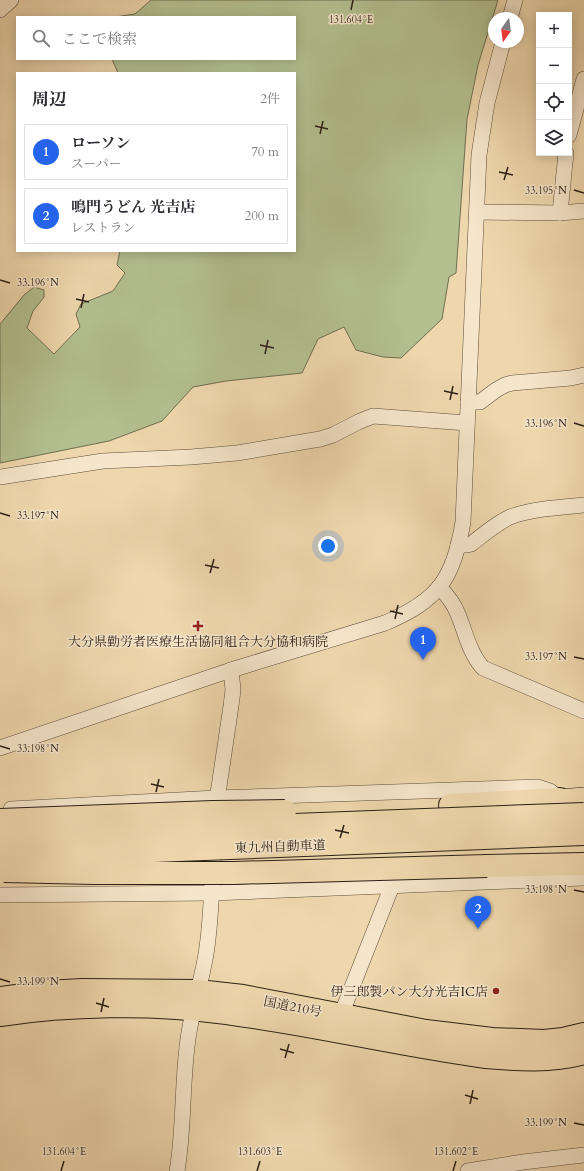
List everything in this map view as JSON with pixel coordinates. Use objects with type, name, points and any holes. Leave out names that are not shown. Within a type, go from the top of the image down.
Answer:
[{"type":"highway","points":[[0,820],[213,812],[330,810],[560,799]]},
{"type":"highway","name":"東九州自動車道","points":[[0,836],[584,814]]},
{"type":"highway","name":"東九州自動車道","points":[[0,858],[584,834]]},
{"type":"highway","points":[[0,871],[233,873],[584,864]]},
{"type":"highway","name":"国道210号","points":[[0,998],[46,992],[82,990],[196,1000],[217,1012],[297,1024],[486,1057],[540,1060],[584,1053]]},
{"type":"highway","name":"国道210号","points":[[0,1015],[43,1010],[104,1007],[243,996],[426,1030],[492,1039],[544,1041],[563,1039],[584,1034]]},
{"type":"main road","points":[[560,799],[584,797]]},
{"type":"street","points":[[0,10],[11,0]]},
{"type":"street","points":[[512,12],[515,0]]},
{"type":"street","points":[[0,748],[231,670],[385,623],[421,604],[439,587],[457,553],[463,522],[479,155],[487,103],[501,48]]},
{"type":"street","points":[[572,124],[584,80]]},
{"type":"street","points":[[560,213],[566,156]]},
{"type":"street","points":[[477,212],[560,213],[584,211]]},
{"type":"street","points":[[468,402],[480,402],[496,390],[512,383],[571,378],[584,375]]},
{"type":"street","points":[[0,477],[103,461],[237,453],[320,439],[333,435],[373,416],[467,423]]},
{"type":"street","points":[[458,545],[467,546],[471,544],[510,517],[562,507],[584,505]]},
{"type":"street","points":[[439,587],[450,599],[457,611],[475,657],[483,668],[584,711]]},
{"type":"street","points":[[177,1171],[182,1138],[187,1046],[206,952],[212,893],[216,798],[233,690],[231,670]]},
{"type":"street","points":[[0,810],[216,798],[538,787],[550,791],[560,799]]},
{"type":"street","points":[[0,895],[212,893],[584,878]]},
{"type":"street","points":[[340,1014],[392,886]]},
{"type":"street","points":[[468,1171],[522,1162],[584,1155]]},
{"type":"green space","points":[[151,0],[498,0],[494,12],[488,12],[488,32],[478,65],[467,119],[456,273],[449,277],[442,319],[401,358],[383,357],[356,350],[344,327],[318,339],[302,373],[226,381],[193,387],[162,421],[109,441],[0,463],[0,324],[24,295],[34,287],[44,290],[44,297],[33,311],[27,328],[54,354],[80,327],[76,314],[81,304],[113,291],[125,273],[117,265],[120,252],[296,252],[296,72],[118,72],[112,60],[296,60],[296,16],[122,16],[135,14]]},
{"type":"place","name":"大分県勤労者医療生活協同組合大分協和病院","points":[[198,626]]},
{"type":"place","name":"ローソン","points":[[423,660]]},
{"type":"place","name":"鳴門うどん 光吉店","points":[[478,929]]},
{"type":"place","name":"伊三郎製パン大分光吉IC店","points":[[496,991]]}]
